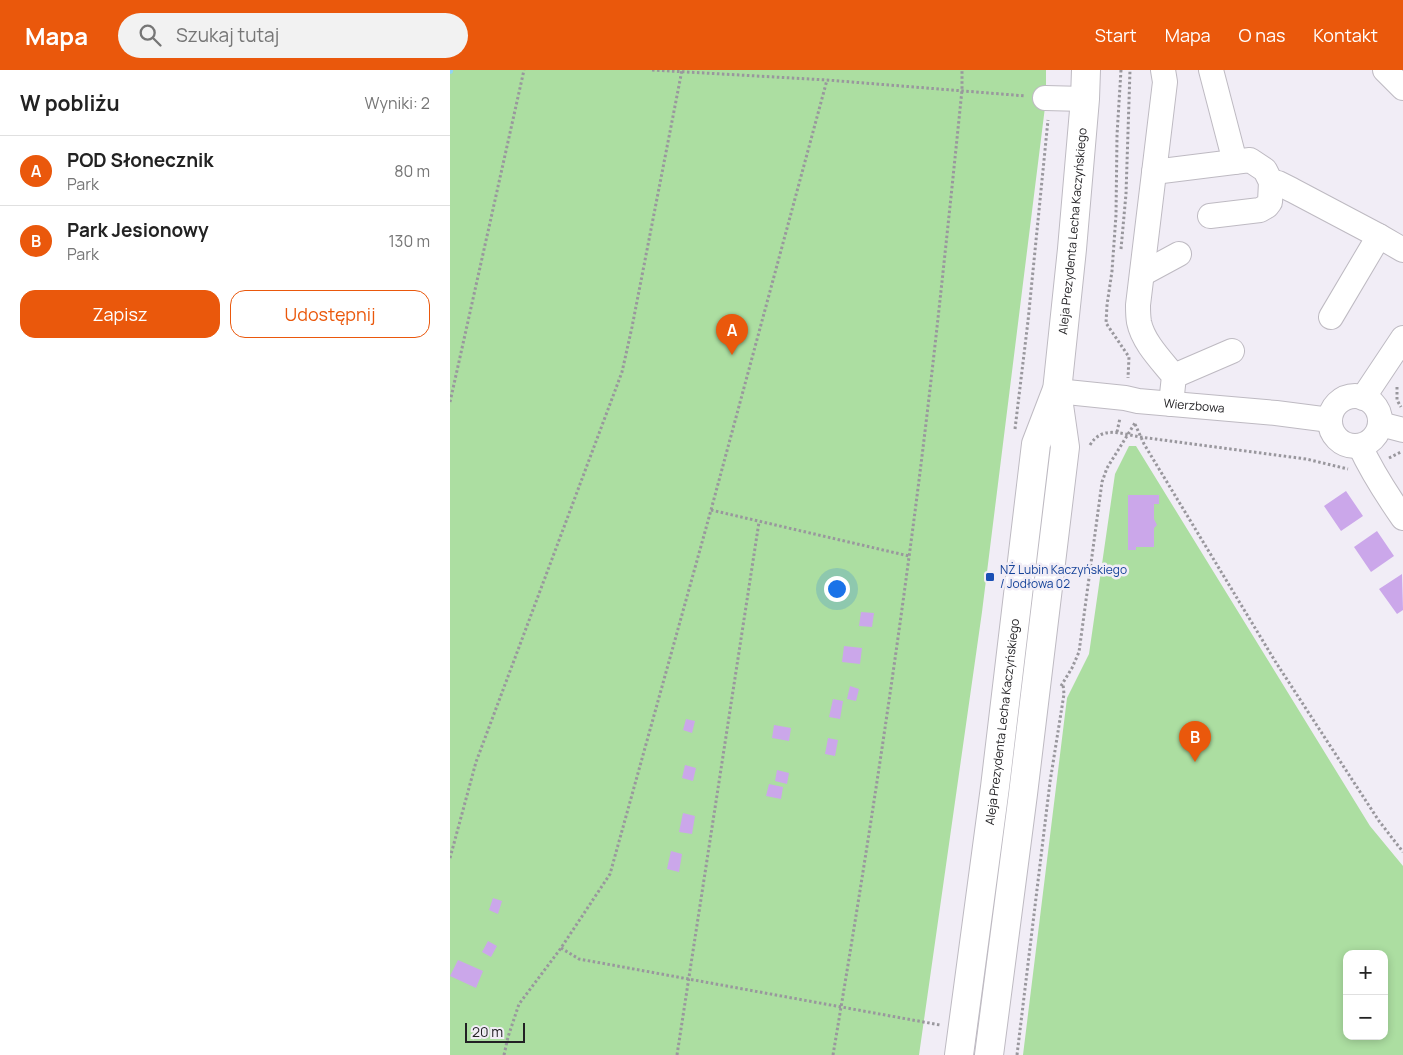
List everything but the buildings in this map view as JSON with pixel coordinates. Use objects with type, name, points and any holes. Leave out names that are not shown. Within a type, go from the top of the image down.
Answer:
[{"type":"main road","name":"Aleja Prezydenta Lecha Kaczyńskiego","points":[[989,1055],[1022,804],[1065,447],[1057,391],[1068,294],[1086,70]]},
{"type":"main road","name":"Aleja Prezydenta Lecha Kaczyńskiego","points":[[961,1042],[995,787],[1036,444],[1057,391]]},
{"type":"street","points":[[1164,70],[1165,82],[1138,305],[1138,320],[1142,332],[1156,354],[1174,376],[1172,404]]},
{"type":"street","points":[[1211,70],[1235,162]]},
{"type":"street","points":[[1036,97],[1085,99]]},
{"type":"street","points":[[1154,172],[1250,160],[1265,170],[1271,182],[1270,202],[1267,206],[1260,210],[1210,216]]},
{"type":"street","points":[[1271,182],[1285,187],[1403,250]]},
{"type":"street","points":[[1331,317],[1379,236]]},
{"type":"street","points":[[1142,274],[1180,254]]},
{"type":"street","points":[[1363,398],[1403,338]]},
{"type":"street","points":[[1174,376],[1232,351]]},
{"type":"street","name":"Wierzbowa","points":[[1057,391],[1330,420]]},
{"type":"street","points":[[1354,396],[1363,398],[1371,402],[1376,408],[1380,416],[1380,424],[1377,434],[1370,442],[1360,446],[1349,446],[1338,441],[1332,431],[1330,420],[1332,411],[1337,403],[1345,398],[1354,396]]},
{"type":"street","points":[[1380,424],[1403,430]]},
{"type":"street","points":[[1360,446],[1370,468],[1403,518]]},
{"type":"path","points":[[450,402],[524,70]]},
{"type":"path","points":[[652,70],[827,80],[1036,97]]},
{"type":"path","points":[[833,1055],[909,556],[943,276],[962,90],[962,70]]},
{"type":"path","points":[[1121,70],[1117,135],[1116,215],[1106,323],[1129,356],[1128,382],[1135,424],[1140,437],[1275,661],[1379,821],[1403,852]]},
{"type":"path","points":[[1120,253],[1126,194],[1130,70]]},
{"type":"path","points":[[450,858],[476,762],[622,372],[681,71]]},
{"type":"path","points":[[504,1055],[519,1004],[561,948],[610,874],[827,80]]},
{"type":"path","points":[[1396,385],[1397,400],[1403,410]]},
{"type":"path","points":[[1131,400],[1117,432],[1127,435],[1306,459],[1353,470],[1370,468],[1403,451]]},
{"type":"path","points":[[1059,689],[1079,652],[1102,482],[1107,468],[1135,424]]},
{"type":"path","points":[[711,510],[909,556]]},
{"type":"path","points":[[677,1055],[759,522]]},
{"type":"path","points":[[1017,1055],[1050,782],[1064,690]]},
{"type":"path","points":[[1026,938],[1039,831]]},
{"type":"path","points":[[561,948],[580,959],[841,1007],[961,1042]]},
{"type":"green space","points":[[450,70],[1046,70],[1046,99],[982,612],[919,1055],[450,1055]]},
{"type":"green space","points":[[1129,446],[1136,446],[1370,826],[1403,866],[1403,1055],[1023,1055],[1067,698],[1089,654],[1115,474]]},
{"type":"place","name":"POD Słonecznik","points":[[732,355]]},
{"type":"place","name":"NŻ Lubin Kaczyńskiego / Jodłowa 02","points":[[990,577]]},
{"type":"place","name":"Park Jesionowy","points":[[1195,762]]}]
